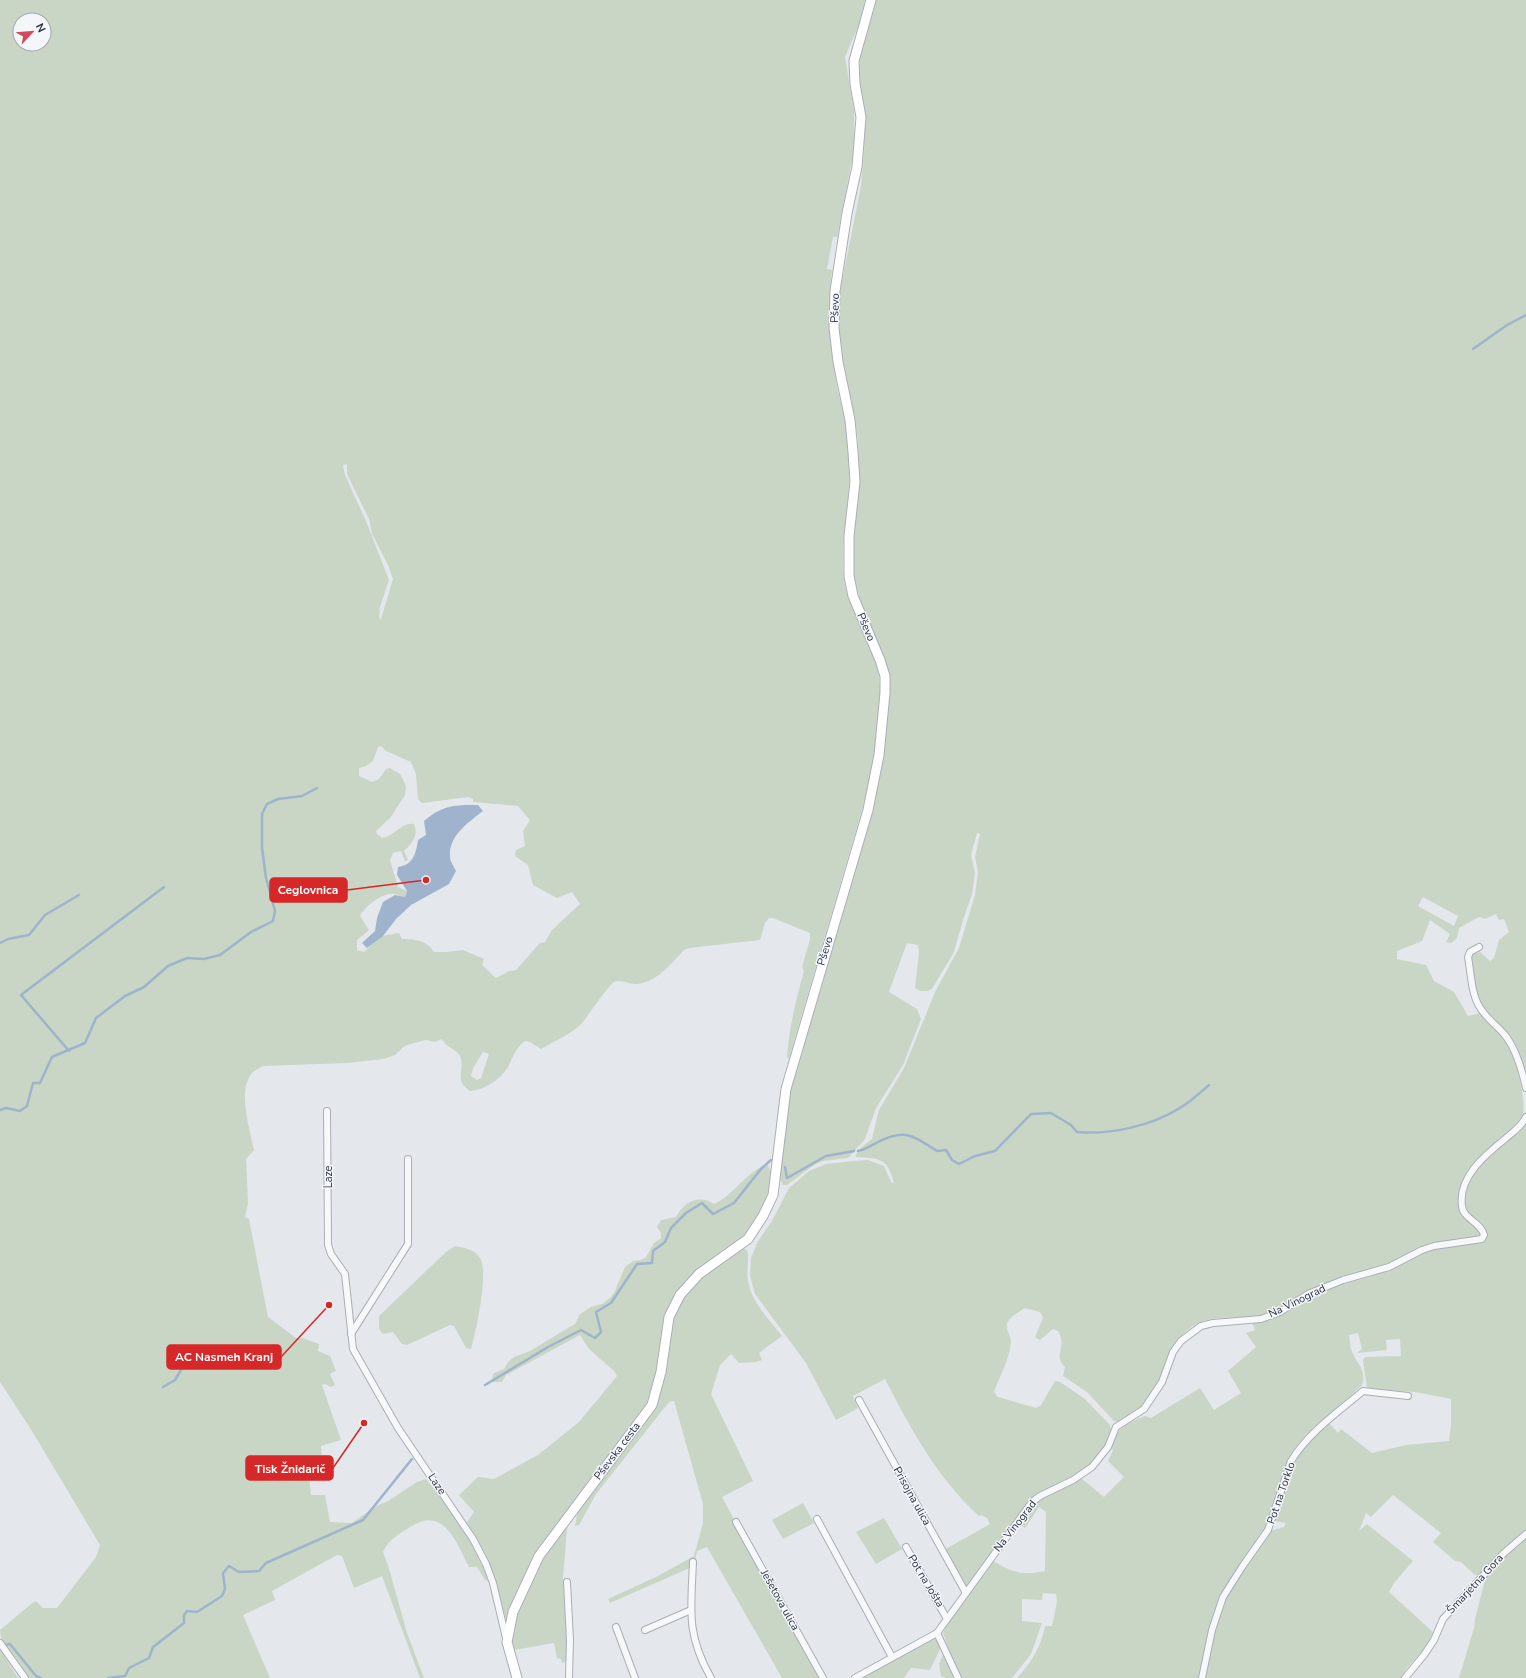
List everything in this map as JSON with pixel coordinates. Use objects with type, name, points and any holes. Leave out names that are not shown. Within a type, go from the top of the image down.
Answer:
[{"type":"street","name":"Pševo","points":[[748,1239],[764,1216],[773,1195],[786,1089],[868,810],[879,755],[884,712],[885,676],[880,660],[853,596],[849,576],[849,536],[855,482],[850,420],[838,362],[834,328],[835,291],[857,167],[860,117],[855,84],[854,61],[871,0]]},
{"type":"street","points":[[1479,947],[1470,952],[1468,957],[1475,994],[1479,1005],[1486,1016],[1510,1043],[1526,1088]]},
{"type":"street","name":"Laze","points":[[327,1111],[328,1245],[331,1254],[345,1274],[354,1349],[398,1428],[452,1506],[486,1564],[493,1583],[507,1642]]},
{"type":"street","name":"Na Vinograd","points":[[948,1619],[1032,1502],[1073,1480],[1092,1466],[1108,1447],[1116,1427],[1144,1409],[1162,1382],[1173,1352],[1193,1330],[1213,1323],[1261,1319],[1280,1312],[1308,1294],[1343,1280],[1389,1267],[1422,1250],[1434,1246],[1482,1239],[1484,1234],[1483,1230],[1469,1218],[1462,1207],[1463,1190],[1466,1179],[1476,1165],[1519,1128],[1526,1116]]},
{"type":"street","points":[[351,1334],[408,1244],[408,1159]]},
{"type":"street","name":"Pševska cesta","points":[[517,1678],[507,1642],[513,1612],[539,1556],[652,1405],[661,1372],[669,1317],[680,1295],[699,1274],[748,1239]]},
{"type":"street","name":"Pot na Torklo","points":[[1202,1678],[1212,1630],[1223,1597],[1268,1530],[1286,1475],[1296,1453],[1312,1433],[1362,1392],[1408,1396]]},
{"type":"street","name":"Prisojna ulica","points":[[859,1400],[966,1593]]},
{"type":"street","points":[[817,1519],[892,1657]]},
{"type":"street","name":"Ješetova ulica","points":[[736,1522],[823,1678]]},
{"type":"street","name":"Šmarjetna Gora","points":[[1405,1678],[1431,1645],[1443,1619],[1504,1552],[1526,1534]]},
{"type":"street","name":"Pot na Jošta","points":[[906,1547],[948,1619],[937,1633]]},
{"type":"street","points":[[693,1562],[691,1610],[693,1638],[703,1665],[711,1678]]},
{"type":"street","points":[[567,1582],[570,1640],[569,1678]]},
{"type":"street","points":[[645,1630],[691,1610]]},
{"type":"street","points":[[616,1627],[636,1678]]},
{"type":"street","points":[[855,1678],[937,1633],[958,1678]]},
{"type":"street","points":[[0,1643],[25,1678]]},
{"type":"green space","points":[[0,0],[865,0],[861,20],[845,57],[854,111],[854,150],[837,237],[833,237],[827,269],[832,270],[829,312],[832,353],[836,381],[844,416],[849,461],[849,485],[844,532],[844,579],[849,600],[875,660],[879,676],[880,712],[872,769],[864,803],[789,1058],[787,1058],[791,1025],[804,971],[802,967],[810,939],[810,933],[773,918],[769,918],[765,923],[760,940],[689,948],[684,950],[662,972],[649,981],[635,984],[619,981],[614,982],[578,1027],[541,1049],[530,1042],[525,1041],[517,1049],[505,1072],[491,1084],[481,1089],[470,1091],[465,1087],[461,1080],[462,1064],[460,1056],[442,1039],[435,1042],[426,1040],[410,1044],[403,1047],[395,1055],[383,1059],[347,1063],[263,1066],[252,1073],[245,1089],[246,1110],[254,1150],[246,1159],[248,1203],[245,1217],[249,1219],[268,1317],[296,1338],[302,1338],[319,1344],[318,1351],[330,1356],[336,1371],[330,1374],[335,1385],[331,1387],[325,1384],[322,1385],[341,1440],[321,1446],[322,1459],[315,1461],[314,1476],[309,1476],[311,1495],[325,1495],[330,1522],[352,1523],[376,1506],[388,1501],[417,1482],[426,1479],[444,1502],[470,1541],[488,1581],[485,1580],[477,1567],[469,1567],[453,1536],[439,1522],[430,1520],[419,1522],[396,1536],[385,1548],[383,1552],[407,1633],[424,1678],[420,1678],[382,1576],[354,1588],[342,1556],[337,1555],[272,1591],[275,1600],[243,1615],[270,1678],[29,1678],[15,1662],[7,1649],[3,1642],[0,1630],[36,1601],[43,1608],[57,1608],[96,1557],[100,1545],[32,1431],[0,1382]],"holes":[[[347,464],[347,474],[369,519],[372,534],[388,565],[393,579],[381,619],[379,618],[380,607],[389,580],[366,521],[345,475],[343,465]],[[381,746],[386,751],[411,762],[416,774],[418,799],[422,803],[469,797],[473,799],[473,802],[518,806],[530,820],[523,831],[525,846],[516,850],[515,856],[528,865],[533,885],[557,898],[572,892],[580,904],[552,930],[545,942],[540,943],[516,970],[509,971],[496,978],[482,965],[484,959],[463,950],[434,952],[428,945],[420,941],[402,939],[399,933],[381,936],[364,952],[357,950],[357,940],[369,930],[360,916],[362,912],[375,900],[385,895],[395,894],[405,897],[407,891],[398,887],[390,860],[393,853],[401,851],[405,861],[408,860],[404,851],[414,839],[416,832],[414,824],[409,824],[401,827],[386,837],[382,838],[377,834],[376,831],[390,818],[405,795],[406,786],[400,774],[390,768],[386,769],[379,779],[372,782],[359,776],[359,768],[366,766],[373,761],[378,747]],[[483,1052],[489,1054],[481,1078],[477,1080],[471,1076],[473,1068]]]},
{"type":"green space","points":[[876,0],[1526,0],[1526,1080],[1518,1054],[1480,1004],[1476,991],[1471,958],[1472,955],[1480,952],[1490,961],[1494,958],[1499,940],[1509,932],[1504,919],[1499,920],[1496,914],[1485,919],[1479,917],[1459,928],[1457,938],[1451,943],[1446,942],[1450,934],[1430,920],[1422,941],[1397,951],[1397,959],[1426,965],[1434,981],[1454,992],[1468,1016],[1481,1013],[1493,1024],[1509,1046],[1520,1077],[1524,1110],[1523,1119],[1478,1160],[1465,1190],[1477,1166],[1526,1121],[1526,1678],[1459,1678],[1474,1628],[1485,1580],[1482,1575],[1475,1575],[1461,1562],[1455,1561],[1433,1542],[1441,1533],[1393,1495],[1371,1517],[1366,1513],[1359,1531],[1367,1524],[1413,1561],[1394,1583],[1389,1592],[1433,1632],[1426,1647],[1406,1669],[1402,1678],[1017,1678],[1035,1654],[1041,1641],[1045,1626],[1052,1626],[1057,1602],[1056,1594],[1043,1593],[1042,1600],[1022,1599],[1022,1621],[1042,1623],[1031,1654],[1012,1678],[962,1678],[954,1664],[943,1633],[948,1622],[991,1560],[1017,1572],[1029,1573],[1045,1571],[1046,1512],[1039,1507],[1025,1528],[1018,1522],[1035,1503],[1081,1478],[1104,1497],[1124,1477],[1108,1461],[1113,1450],[1110,1447],[1120,1430],[1127,1424],[1145,1416],[1151,1418],[1200,1388],[1214,1410],[1241,1393],[1228,1371],[1256,1347],[1246,1333],[1255,1330],[1250,1317],[1210,1319],[1198,1323],[1186,1331],[1171,1351],[1151,1397],[1141,1409],[1119,1422],[1114,1421],[1087,1392],[1063,1376],[1065,1367],[1061,1363],[1060,1359],[1061,1337],[1058,1331],[1053,1329],[1040,1340],[1035,1337],[1043,1318],[1040,1312],[1025,1308],[1012,1317],[1007,1324],[1007,1329],[1011,1340],[1010,1349],[994,1392],[998,1397],[1036,1408],[1041,1405],[1055,1381],[1060,1382],[1085,1399],[1110,1425],[1110,1438],[1104,1451],[1094,1461],[1081,1471],[1028,1503],[967,1587],[964,1586],[944,1550],[990,1524],[987,1518],[981,1515],[979,1516],[950,1486],[915,1434],[885,1379],[853,1396],[858,1408],[836,1420],[806,1363],[755,1294],[750,1276],[751,1258],[758,1241],[772,1221],[789,1188],[809,1171],[826,1164],[868,1160],[884,1166],[891,1182],[894,1183],[889,1169],[881,1161],[870,1158],[855,1157],[859,1149],[872,1139],[879,1110],[904,1068],[936,990],[959,948],[975,895],[978,872],[975,857],[980,834],[977,833],[971,855],[975,873],[972,894],[954,952],[932,989],[920,991],[915,988],[919,953],[918,945],[907,943],[889,992],[917,1009],[921,1019],[903,1065],[876,1108],[865,1139],[848,1158],[823,1161],[814,1165],[787,1185],[783,1185],[779,1177],[791,1087],[885,740],[889,704],[889,675],[885,661],[863,610],[854,577],[853,545],[859,478],[858,437],[842,357],[838,319],[840,291],[861,186],[865,125],[859,68],[861,53]],"holes":[[[1423,897],[1458,916],[1454,926],[1418,906]],[[1358,1333],[1362,1349],[1358,1353],[1387,1350],[1386,1340],[1400,1339],[1401,1356],[1365,1357],[1363,1360],[1367,1389],[1415,1392],[1451,1399],[1451,1426],[1449,1441],[1406,1445],[1372,1453],[1341,1429],[1338,1433],[1329,1423],[1300,1451],[1293,1462],[1275,1516],[1275,1521],[1286,1523],[1284,1527],[1270,1531],[1260,1545],[1261,1547],[1255,1555],[1252,1555],[1243,1571],[1238,1569],[1267,1527],[1289,1459],[1314,1429],[1362,1385],[1363,1375],[1361,1367],[1352,1352],[1349,1335]]]},
{"type":"green space","points":[[767,1164],[772,1174],[767,1195],[755,1223],[745,1236],[696,1272],[677,1293],[659,1353],[654,1387],[642,1413],[568,1517],[563,1578],[566,1625],[566,1662],[562,1663],[561,1659],[557,1658],[554,1643],[514,1650],[494,1574],[467,1522],[474,1512],[459,1495],[478,1477],[494,1479],[538,1455],[579,1422],[617,1376],[614,1371],[589,1349],[580,1335],[506,1375],[502,1382],[493,1382],[492,1378],[494,1373],[504,1369],[508,1362],[514,1357],[530,1351],[575,1324],[580,1314],[591,1307],[602,1304],[611,1297],[625,1267],[633,1261],[641,1260],[646,1257],[654,1243],[661,1238],[661,1233],[657,1227],[661,1220],[676,1217],[683,1207],[692,1201],[702,1200],[714,1204],[728,1195],[753,1172]]},
{"type":"green space","points":[[455,1246],[463,1247],[476,1253],[481,1260],[483,1267],[480,1304],[471,1349],[466,1348],[454,1326],[450,1325],[407,1345],[402,1344],[393,1332],[383,1334],[379,1329],[379,1316],[446,1252]]},
{"type":"green space","points":[[743,1248],[747,1250],[748,1254],[747,1273],[753,1296],[757,1304],[782,1336],[759,1353],[762,1360],[756,1362],[739,1363],[731,1354],[720,1365],[711,1394],[753,1481],[722,1497],[819,1678],[782,1678],[707,1547],[697,1551],[694,1566],[610,1603],[608,1599],[656,1577],[694,1556],[703,1523],[703,1504],[674,1401],[669,1402],[596,1494],[579,1525],[575,1526],[578,1510],[648,1418],[667,1367],[668,1362],[666,1361],[669,1332],[679,1305],[694,1285],[712,1269]]},
{"type":"green space","points":[[803,1503],[814,1523],[783,1539],[772,1520]]},
{"type":"green space","points":[[884,1518],[902,1549],[876,1564],[856,1532]]},
{"type":"green space","points":[[934,1639],[939,1640],[941,1647],[930,1670],[911,1668],[904,1678],[860,1678]]},
{"type":"green space","points":[[0,1649],[18,1678],[0,1678]]},
{"type":"green space","points":[[943,1655],[946,1655],[956,1678],[946,1678],[941,1676],[939,1664]]},
{"type":"water","points":[[478,805],[483,811],[460,830],[452,842],[450,859],[456,871],[449,884],[411,905],[396,919],[383,936],[367,948],[362,943],[375,931],[377,918],[383,902],[395,895],[405,897],[407,891],[397,875],[398,867],[407,864],[413,858],[418,840],[426,835],[424,821],[437,812],[449,807]]},
{"type":"waterway","points":[[1473,349],[1507,325],[1526,315]]},
{"type":"waterway","points":[[0,1110],[6,1108],[20,1111],[27,1106],[33,1083],[40,1083],[52,1057],[85,1043],[96,1018],[125,996],[144,987],[168,966],[187,958],[204,959],[220,955],[251,932],[273,921],[275,911],[266,878],[262,848],[262,814],[267,804],[278,799],[302,796],[317,788]]},
{"type":"waterway","points":[[69,1051],[21,995],[164,887]]},
{"type":"waterway","points":[[0,943],[8,939],[29,935],[45,915],[79,895]]},
{"type":"waterway","points":[[858,1151],[866,1149],[878,1142],[896,1135],[903,1135],[922,1141],[937,1151],[946,1150],[952,1160],[959,1164],[975,1156],[995,1151],[1031,1114],[1051,1113],[1071,1125],[1077,1132],[1090,1133],[1130,1128],[1156,1120],[1169,1114],[1187,1103],[1209,1085]]},
{"type":"waterway","points":[[785,1167],[787,1178],[826,1156],[854,1151]]},
{"type":"waterway","points":[[485,1385],[548,1347],[581,1330],[595,1338],[601,1332],[596,1312],[611,1303],[637,1264],[652,1263],[653,1251],[665,1242],[671,1228],[686,1213],[702,1203],[713,1214],[734,1203],[761,1169],[771,1160]]},
{"type":"waterway","points":[[163,1387],[175,1380],[182,1368]]},
{"type":"waterway","points":[[108,1678],[125,1676],[129,1668],[149,1658],[153,1647],[184,1623],[184,1615],[187,1611],[197,1612],[222,1596],[225,1589],[223,1573],[229,1566],[239,1572],[259,1571],[266,1563],[363,1520],[412,1459]]},
{"type":"waterway","points":[[2,1646],[10,1644],[36,1676],[41,1678]]},
{"type":"place","name":"Ceglovnica","points":[[426,880]]},
{"type":"place","name":"AC Nasmeh Kranj","points":[[329,1305]]},
{"type":"place","name":"Tisk Žnidarič","points":[[364,1423]]}]
